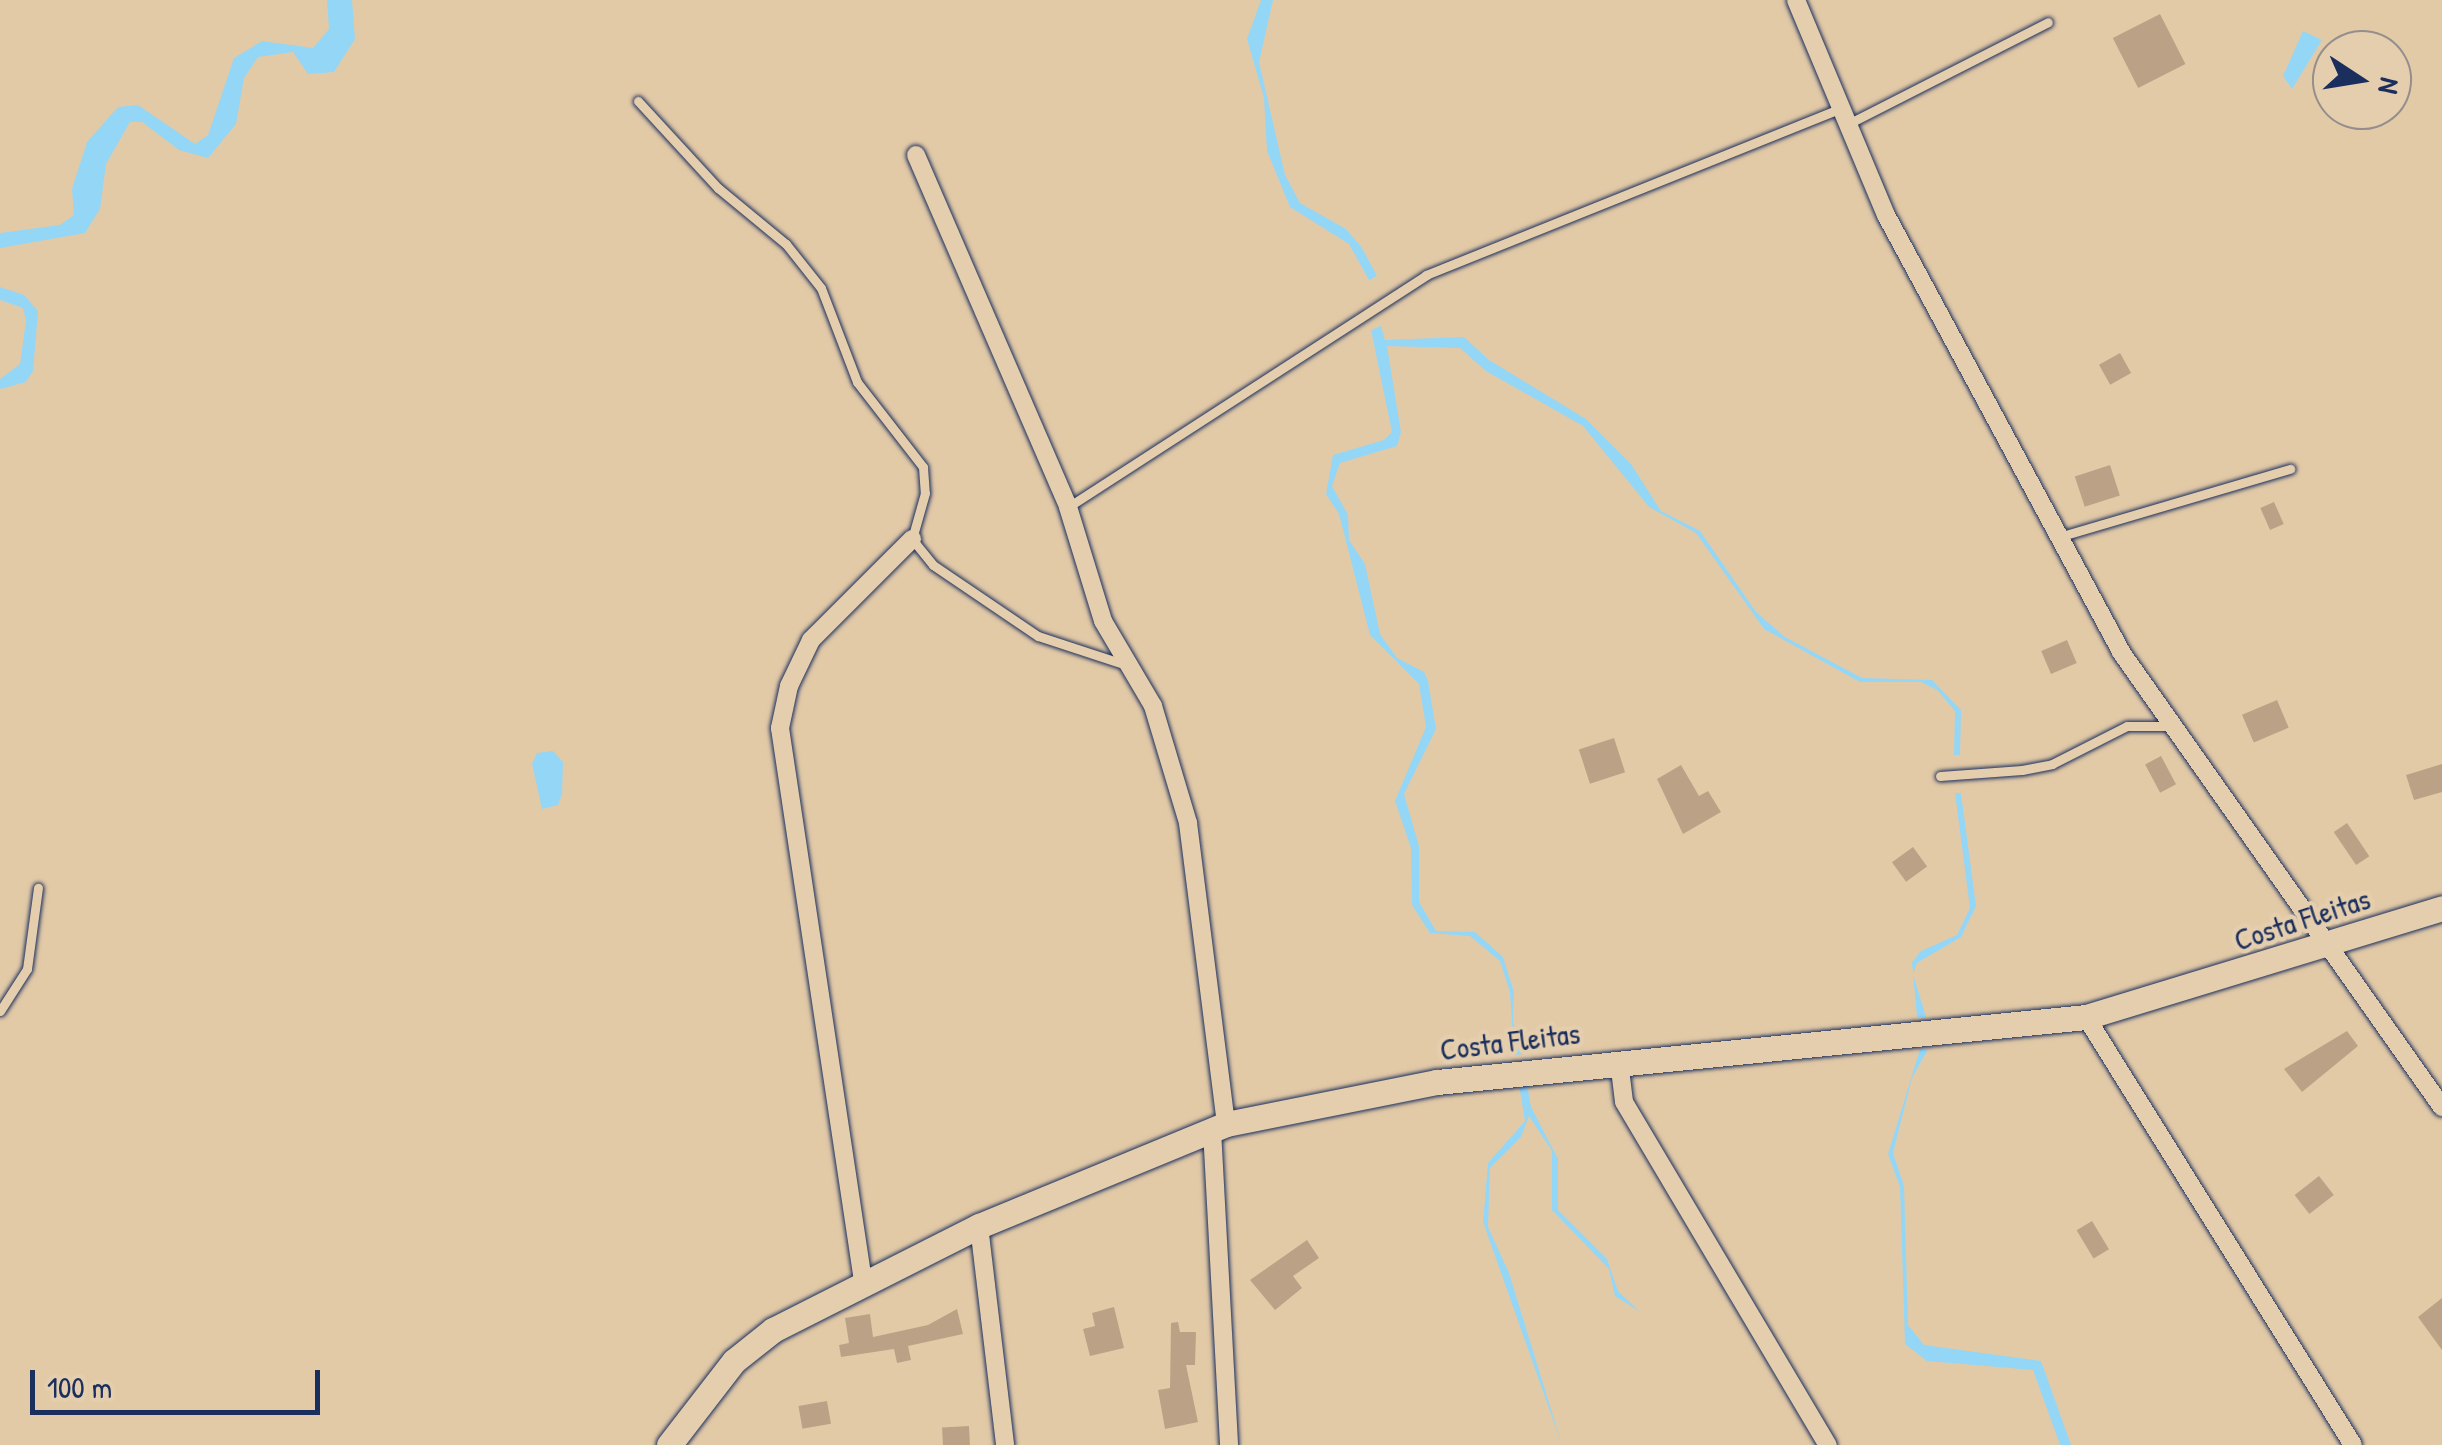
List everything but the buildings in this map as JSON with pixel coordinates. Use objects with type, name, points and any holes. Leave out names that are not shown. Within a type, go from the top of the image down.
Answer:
[{"type":"main road","name":"Costa Fleitas","points":[[669,1445],[744,1353],[863,1281],[979,1226],[1219,1127],[1436,1082],[2086,1017],[2442,908]]},
{"type":"street","points":[[1796,0],[1920,284],[2062,536],[2121,652],[2442,1108]]},
{"type":"street","points":[[916,155],[1068,507],[1104,621],[1153,706],[1188,823],[1219,1127],[1229,1445]]},
{"type":"street","points":[[863,1281],[780,728],[789,686],[811,640],[912,540]]},
{"type":"street","points":[[2086,1017],[2353,1445]]},
{"type":"street","points":[[1618,1061],[1624,1102],[1828,1445]]},
{"type":"street","points":[[979,1226],[1005,1445]]},
{"type":"lane","points":[[1068,507],[1426,275],[1847,115],[2048,22]]},
{"type":"lane","points":[[638,101],[718,188],[786,244],[821,288],[858,382],[923,467],[925,493],[912,540],[933,565],[1038,636],[1129,666]]},
{"type":"lane","points":[[2062,536],[2290,469]]},
{"type":"lane","points":[[1940,776],[2052,764],[2127,726],[2171,726]]},
{"type":"lane","points":[[0,1011],[27,969],[38,888]]},
{"type":"water","points":[[327,0],[352,0],[355,39],[334,72],[308,74],[293,52],[258,57],[244,78],[236,124],[208,158],[179,150],[142,122],[130,122],[106,164],[100,209],[85,233],[0,248],[0,233],[60,225],[74,215],[72,189],[87,142],[118,107],[138,105],[195,144],[208,135],[234,58],[262,41],[313,48],[329,29]]},
{"type":"water","points":[[1261,0],[1273,0],[1259,62],[1285,175],[1300,203],[1346,229],[1362,248],[1377,276],[1369,280],[1349,244],[1290,207],[1267,151],[1264,98],[1247,39]]},
{"type":"water","points":[[2303,31],[2312,35],[2312,56],[2292,89],[2283,76]]},
{"type":"water","points":[[0,287],[24,295],[38,311],[33,371],[26,382],[0,389],[0,379],[20,364],[26,321],[23,308],[0,300]]},
{"type":"water","points":[[1381,326],[1385,340],[1464,337],[1489,360],[1586,419],[1631,464],[1661,511],[1700,531],[1756,612],[1785,637],[1862,678],[1932,680],[1961,710],[1960,755],[1954,755],[1955,711],[1937,690],[1921,682],[1860,682],[1764,629],[1696,533],[1649,507],[1583,426],[1486,371],[1460,348],[1387,346],[1401,432],[1397,446],[1340,463],[1332,486],[1348,515],[1349,540],[1365,564],[1380,634],[1397,658],[1424,672],[1428,681],[1436,729],[1404,794],[1419,846],[1419,902],[1436,931],[1475,932],[1503,957],[1514,992],[1513,1021],[1523,1054],[1514,1055],[1510,992],[1500,961],[1470,936],[1430,933],[1412,905],[1411,848],[1395,801],[1426,727],[1419,684],[1370,635],[1339,514],[1326,494],[1333,455],[1384,440],[1392,432],[1371,330]]},
{"type":"water","points":[[553,751],[563,762],[562,794],[558,805],[542,809],[532,764],[537,753]]},
{"type":"water","points":[[1955,793],[1961,793],[1976,906],[1961,937],[1917,963],[1913,974],[1912,962],[1921,951],[1957,935],[1970,908]]},
{"type":"water","points":[[1913,974],[1926,1017],[1917,1017]]},
{"type":"water","points":[[1920,1049],[1928,1049],[1912,1078],[1893,1153],[1904,1186],[1908,1325],[1924,1345],[2041,1361],[2071,1445],[2060,1445],[2033,1370],[1927,1361],[1905,1344],[1900,1187],[1888,1154]]},
{"type":"water","points":[[1527,1084],[1531,1107],[1558,1159],[1558,1210],[1607,1259],[1618,1291],[1640,1312],[1615,1296],[1609,1269],[1552,1210],[1552,1151],[1529,1116],[1521,1137],[1490,1168],[1488,1227],[1509,1273],[1562,1445],[1483,1222],[1488,1163],[1525,1121],[1519,1085]]}]
